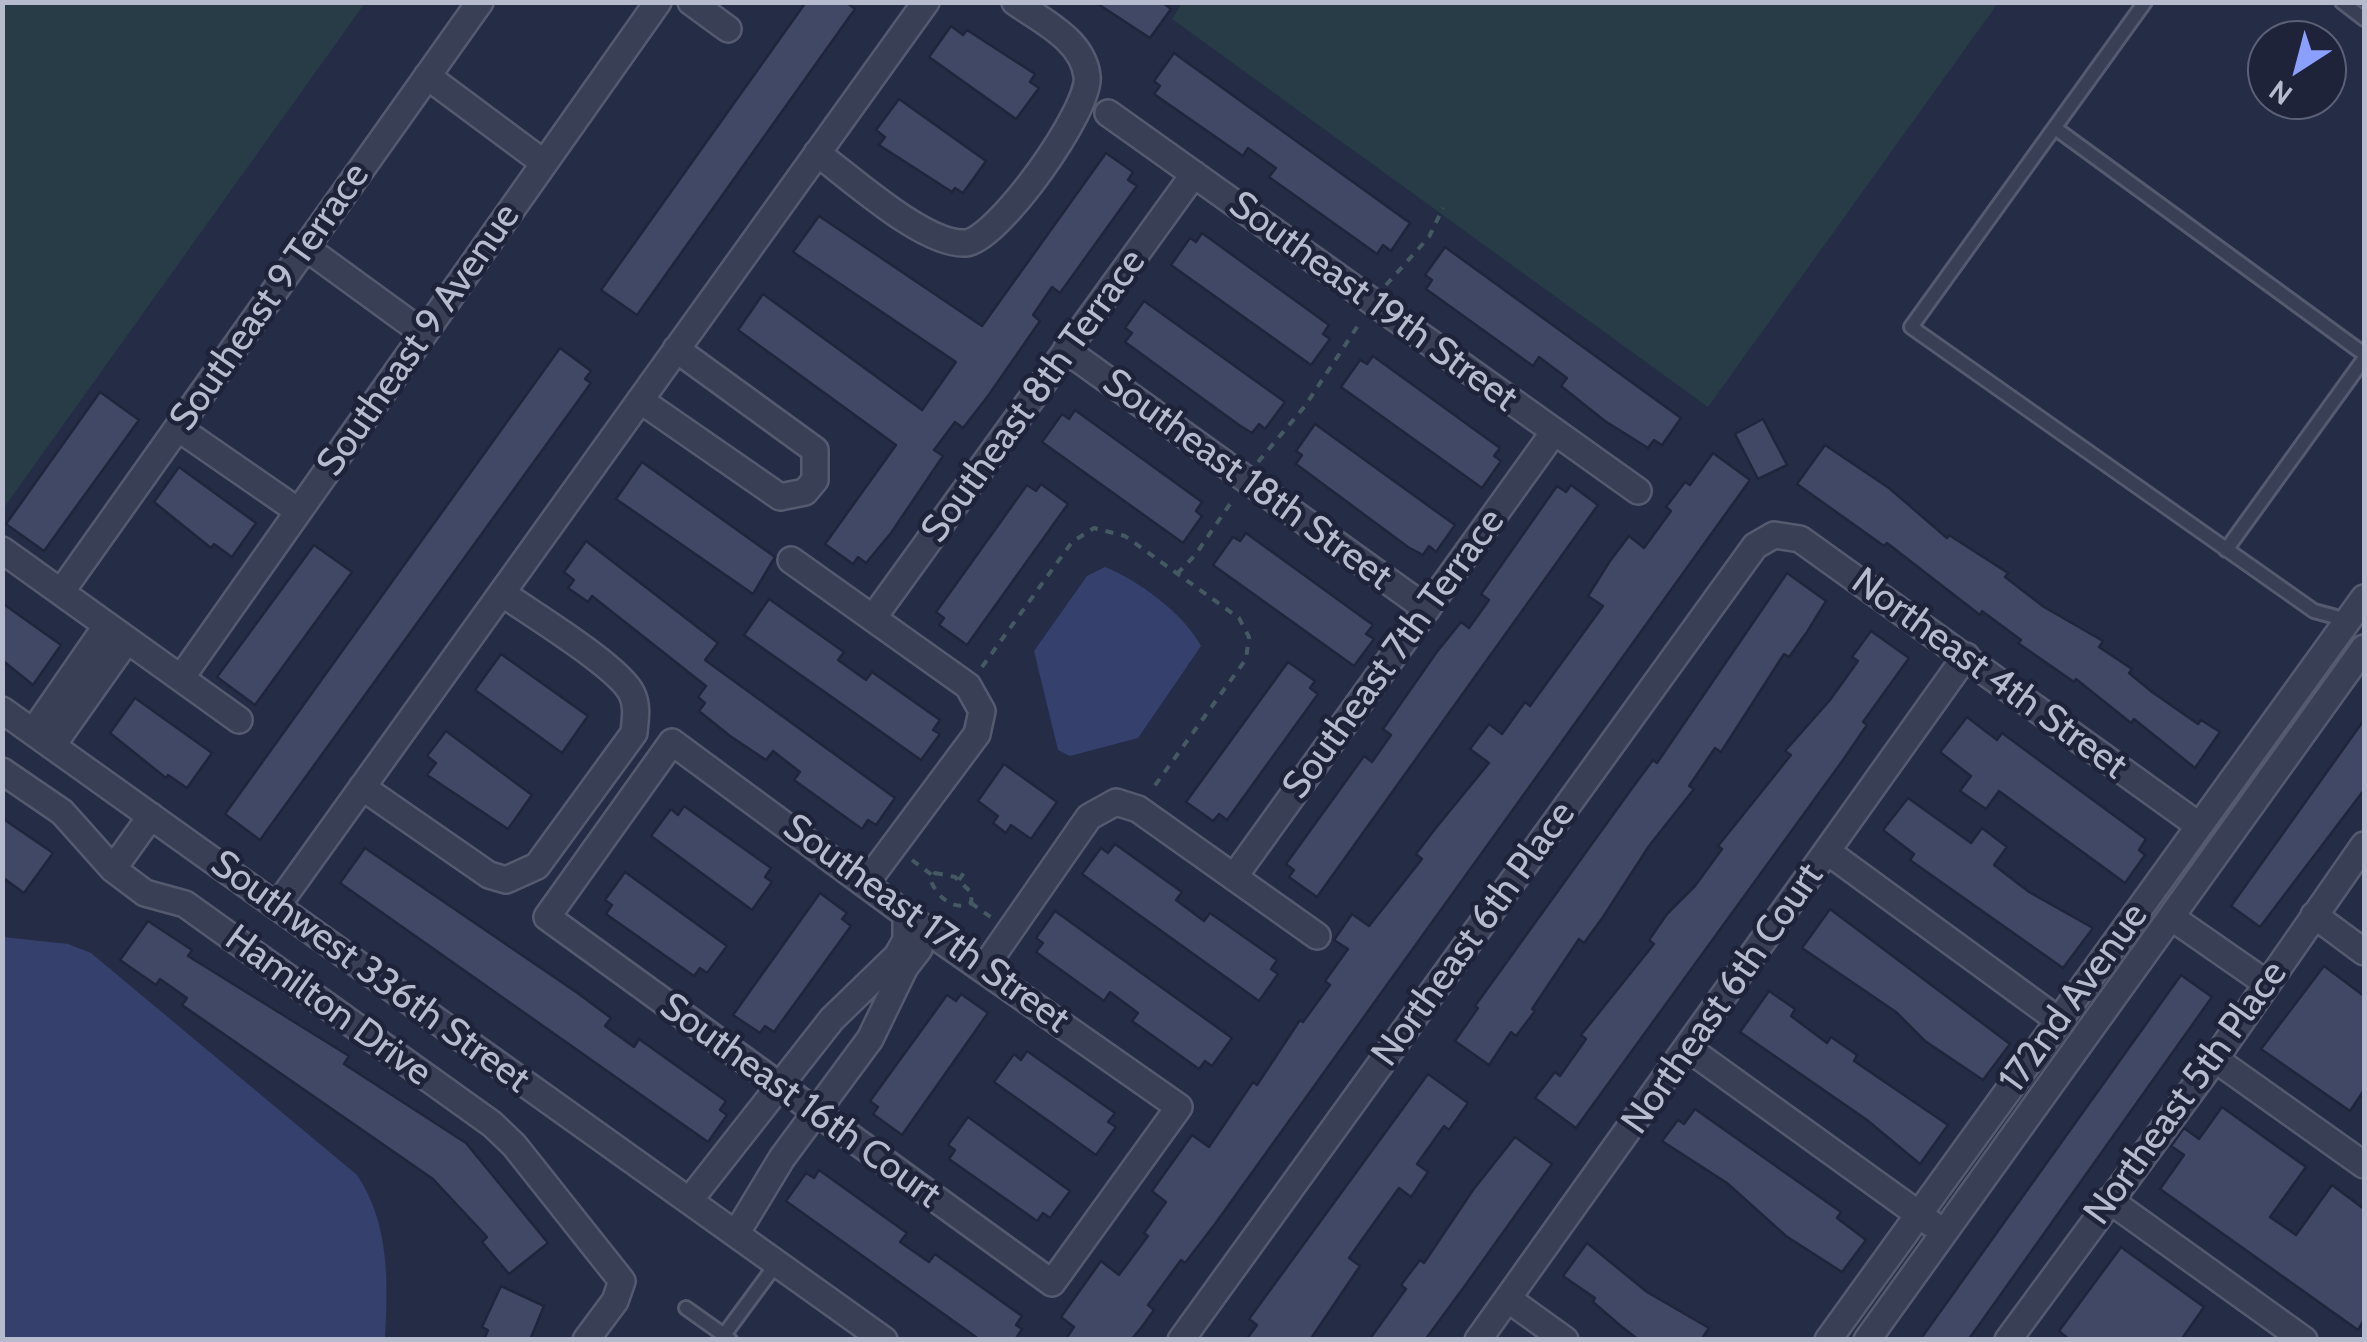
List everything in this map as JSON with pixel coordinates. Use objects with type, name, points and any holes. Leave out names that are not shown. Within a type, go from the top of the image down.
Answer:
[{"type":"street","name":"Southeast 9 Terrace","points":[[60,592],[480,2]]},
{"type":"street","name":"Southeast 9 Avenue","points":[[181,678],[658,2]]},
{"type":"street","points":[[691,2],[728,29]]},
{"type":"street","points":[[277,906],[926,2]]},
{"type":"street","points":[[817,153],[932,236],[965,243],[995,229],[1080,112],[1088,78],[1083,59],[1070,41],[1015,2]]},
{"type":"street","points":[[427,76],[544,163]]},
{"type":"street","name":"Southeast 19th Street","points":[[1108,113],[1638,491]]},
{"type":"street","name":"Southeast 8th Terrace","points":[[873,618],[1194,174]]},
{"type":"street","points":[[305,247],[423,333]]},
{"type":"street","points":[[640,400],[780,497],[805,492],[815,480],[816,450],[676,350]]},
{"type":"street","name":"Southeast 18th Street","points":[[1066,350],[1427,609]]},
{"type":"street","points":[[178,428],[298,511]]},
{"type":"street","name":"Southeast 7th Terrace","points":[[1234,877],[1554,432]]},
{"type":"street","name":"Northeast 4th Street","points":[[1774,535],[1800,539],[2198,825]]},
{"type":"street","name":"Northeast 6th Place","points":[[1181,1340],[1754,546],[1774,535]]},
{"type":"street","points":[[2,550],[239,720]]},
{"type":"street","points":[[791,560],[968,686],[982,711],[977,734],[866,883]]},
{"type":"street","points":[[362,786],[489,876],[506,880],[537,866],[634,733],[632,692],[614,673],[502,593]]},
{"type":"street","name":"172nd Avenue","points":[[1828,1340],[2321,657],[2356,625],[2364,598]]},
{"type":"street","points":[[42,739],[117,632]]},
{"type":"street","name":"172nd Avenue","points":[[1867,1340],[2364,648]]},
{"type":"street","name":"Northeast 6th Court","points":[[1478,1340],[1966,656]]},
{"type":"street","name":"Southwest 336th Street","points":[[2,710],[884,1340]]},
{"type":"street","name":"Southeast 17th Street","points":[[548,917],[672,742],[942,941],[1179,1107],[1052,1284]]},
{"type":"street","name":"Hamilton Drive","points":[[2,771],[62,812],[113,869],[145,893],[185,904],[492,1124],[514,1145],[622,1281],[614,1301],[586,1340]]},
{"type":"street","points":[[984,968],[1089,817],[1116,802],[1138,809],[1317,936]]},
{"type":"street","points":[[113,869],[151,816]]},
{"type":"street","name":"Northeast 5th Place","points":[[2011,1338],[2215,1059],[2364,845]]},
{"type":"street","points":[[1828,852],[2058,1020]]},
{"type":"street","points":[[689,1200],[853,995],[903,948],[906,915]]},
{"type":"street","points":[[2171,916],[2266,983]]},
{"type":"street","points":[[2314,916],[2364,952]]},
{"type":"street","name":"Southeast 16th Court","points":[[548,917],[1052,1284]]},
{"type":"street","points":[[736,1234],[782,1158],[881,1020],[913,954],[942,941]]},
{"type":"street","points":[[853,995],[876,1002],[881,1020]]},
{"type":"street","points":[[1688,1049],[1944,1233]]},
{"type":"street","points":[[2215,1059],[2364,1165]]},
{"type":"street","points":[[2109,1200],[2304,1340]]},
{"type":"street","points":[[1508,1298],[1565,1340]]},
{"type":"lane","points":[[2145,2],[1911,328],[2314,611],[2356,625]]},
{"type":"lane","points":[[2342,2],[2364,19]]},
{"type":"lane","points":[[2055,128],[2364,357],[2226,550]]},
{"type":"lane","points":[[686,1308],[727,1337],[777,1263]]},
{"type":"path","points":[[1380,292],[1429,237],[1444,208]]},
{"type":"path","points":[[1253,470],[1305,406],[1367,313]]},
{"type":"path","points":[[1177,574],[1196,554],[1239,490]]},
{"type":"path","points":[[980,671],[1082,533],[1100,527],[1114,530],[1238,618],[1249,648],[1242,666],[1145,799]]},
{"type":"path","points":[[908,857],[932,875]]},
{"type":"path","points":[[932,875],[942,872],[959,880],[972,893],[972,903]]},
{"type":"path","points":[[959,880],[965,872]]},
{"type":"path","points":[[932,875],[932,886],[945,900],[959,906],[972,903],[996,921]]},
{"type":"path","points":[[935,913],[945,900]]},
{"type":"shaded area","points":[[1182,2],[1998,3],[1708,407],[1172,19]]},
{"type":"shaded area","points":[[2,3],[365,3],[3,509]]},
{"type":"water","points":[[1105,567],[1159,599],[1201,646],[1138,738],[1070,756],[1058,750],[1034,651],[1087,576]]},
{"type":"water","points":[[3,937],[68,944],[91,953],[357,1175],[376,1213],[381,1234],[387,1297],[385,1339],[3,1339]]},
{"type":"building","points":[[806,2],[846,2],[855,9],[637,315],[601,290]]},
{"type":"building","points":[[1095,2],[1162,2],[1171,9],[1150,38]]},
{"type":"building","points":[[951,26],[963,35],[967,30],[1035,74],[1030,82],[1039,88],[1016,119],[929,57]]},
{"type":"building","points":[[1174,53],[1410,223],[1391,251],[1383,245],[1377,254],[1269,177],[1276,168],[1248,148],[1243,156],[1154,94],[1160,86],[1154,81]]},
{"type":"building","points":[[899,99],[986,161],[963,193],[955,188],[952,192],[879,145],[885,137],[876,130]]},
{"type":"building","points":[[1106,153],[1133,172],[1128,180],[1137,186],[1060,293],[1052,287],[1033,315],[1040,321],[988,396],[963,428],[955,422],[934,450],[943,456],[891,533],[866,563],[858,557],[853,564],[825,544],[896,445],[738,330],[763,294],[922,410],[956,362],[793,252],[819,216],[982,326]]},
{"type":"building","points":[[1202,233],[1329,325],[1323,334],[1330,339],[1311,365],[1171,265],[1190,238],[1196,242]]},
{"type":"building","points":[[1445,247],[1681,418],[1662,445],[1654,440],[1648,448],[1605,421],[1561,386],[1567,378],[1539,357],[1533,366],[1426,289],[1432,280],[1425,275]]},
{"type":"building","points":[[1144,301],[1285,402],[1265,429],[1259,424],[1252,433],[1239,425],[1125,342],[1132,333],[1125,328]]},
{"type":"building","points":[[560,348],[591,371],[585,379],[591,383],[260,840],[225,814]]},
{"type":"building","points":[[1373,356],[1500,448],[1494,456],[1501,461],[1482,488],[1341,387],[1360,360],[1367,364]]},
{"type":"building","points":[[100,392],[139,420],[44,551],[6,524]]},
{"type":"building","points":[[1075,410],[1202,502],[1196,511],[1202,516],[1183,543],[1042,442],[1062,414],[1069,419]]},
{"type":"building","points":[[1763,419],[1787,465],[1758,479],[1735,434]]},
{"type":"building","points":[[1315,424],[1455,525],[1436,552],[1429,546],[1423,555],[1408,547],[1296,464],[1302,455],[1296,451]]},
{"type":"building","points":[[1825,445],[1889,488],[1947,538],[1949,535],[2008,573],[2005,577],[2044,607],[2103,641],[2099,647],[2132,669],[2129,673],[2152,692],[2198,724],[2201,720],[2220,732],[2195,768],[2134,719],[2131,723],[1887,543],[1884,546],[1797,484]]},
{"type":"building","points":[[1713,453],[1750,480],[1215,1224],[1185,1263],[1181,1260],[1148,1305],[1154,1310],[1141,1328],[1131,1340],[1065,1340],[1074,1327],[1061,1317],[1101,1261],[1119,1275],[1148,1236],[1144,1233],[1166,1202],[1152,1191],[1192,1135],[1209,1147],[1253,1082],[1257,1085],[1300,1020],[1303,1022],[1330,985],[1325,981],[1348,949],[1334,940],[1352,914],[1369,926],[1422,859],[1416,854],[1489,763],[1470,749],[1489,724],[1502,734],[1525,702],[1530,706],[1603,606],[1588,596],[1610,561],[1629,536],[1644,548],[1671,511],[1666,507],[1685,482],[1690,485]]},
{"type":"building","points":[[642,462],[775,557],[753,594],[616,499]]},
{"type":"building","points":[[179,467],[256,523],[232,557],[214,544],[211,548],[154,502]]},
{"type":"building","points":[[1041,484],[1068,504],[967,645],[939,625],[944,618],[936,612],[1027,485],[1036,491]]},
{"type":"building","points":[[1571,485],[1598,505],[1317,897],[1289,877],[1294,870],[1286,864],[1364,756],[1372,762],[1391,735],[1383,729],[1436,653],[1461,622],[1469,628],[1489,600],[1481,594],[1557,486],[1566,492]]},
{"type":"building","points":[[1246,533],[1373,625],[1366,634],[1374,639],[1354,666],[1213,565],[1233,537],[1240,541]]},
{"type":"building","points":[[586,541],[718,643],[705,660],[895,798],[876,825],[868,820],[862,829],[794,780],[800,772],[773,751],[766,760],[730,736],[699,711],[705,703],[698,697],[706,686],[592,596],[588,602],[568,588],[574,580],[564,572]]},
{"type":"building","points":[[314,545],[352,572],[255,705],[217,677]]},
{"type":"building","points":[[1787,573],[1826,601],[1789,657],[1784,654],[1721,752],[1715,748],[1689,786],[1694,789],[1649,846],[1584,943],[1579,939],[1532,1009],[1535,1011],[1516,1036],[1511,1032],[1489,1065],[1455,1041],[1478,1008],[1475,1006],[1653,760],[1657,763]]},
{"type":"building","points":[[769,599],[844,652],[838,660],[866,680],[872,672],[940,720],[933,730],[940,734],[921,760],[744,635]]},
{"type":"building","points":[[2,603],[61,645],[33,685],[2,660]]},
{"type":"building","points":[[1871,631],[1909,658],[1863,722],[1867,725],[1843,760],[1576,1128],[1535,1098],[1555,1072],[1560,1076],[1586,1039],[1581,1035],[1654,944],[1649,940],[1667,914],[1695,886],[1722,849],[1718,846],[1791,755],[1785,751],[1858,661],[1852,657]]},
{"type":"building","points":[[501,654],[588,716],[562,753],[475,690]]},
{"type":"building","points":[[1288,662],[1315,681],[1310,688],[1318,694],[1227,820],[1219,814],[1213,821],[1186,802]]},
{"type":"building","points":[[135,698],[212,753],[187,788],[168,775],[166,778],[110,733]]},
{"type":"building","points":[[1967,717],[1997,740],[2002,733],[2146,839],[2139,850],[2145,855],[2125,883],[1999,791],[1986,809],[1960,791],[1971,776],[1940,752]]},
{"type":"building","points":[[2364,720],[2364,790],[2260,927],[2231,906]]},
{"type":"building","points":[[446,731],[532,795],[508,829],[427,775],[436,763],[427,756]]},
{"type":"building","points":[[1004,764],[1057,802],[1031,839],[1011,825],[1006,833],[993,823],[998,816],[978,801]]},
{"type":"building","points":[[1908,798],[1971,843],[1982,828],[2007,847],[1994,865],[2029,892],[2093,928],[2063,968],[1910,860],[1914,854],[1883,830]]},
{"type":"building","points":[[684,806],[771,868],[765,877],[772,882],[752,910],[651,836],[671,809],[678,815]]},
{"type":"building","points":[[2,818],[53,853],[24,893],[2,877]]},
{"type":"building","points":[[1115,844],[1182,892],[1176,900],[1204,921],[1210,913],[1277,960],[1271,969],[1278,974],[1259,1001],[1082,874],[1101,848],[1108,853]]},
{"type":"building","points":[[365,848],[579,994],[611,1018],[605,1026],[634,1047],[639,1039],[726,1101],[720,1110],[727,1115],[708,1142],[340,883]]},
{"type":"building","points":[[625,872],[727,946],[707,973],[700,968],[694,976],[606,914],[612,905],[605,900]]},
{"type":"building","points":[[820,893],[847,913],[842,919],[851,926],[774,1032],[765,1026],[760,1033],[733,1015]]},
{"type":"building","points":[[1830,909],[2010,1044],[1983,1080],[1925,1041],[1896,1012],[1802,948]]},
{"type":"building","points":[[1055,911],[1232,1038],[1212,1066],[1205,1061],[1199,1069],[1132,1021],[1138,1013],[1110,992],[1104,1001],[1036,952],[1043,943],[1036,938]]},
{"type":"building","points":[[148,921],[192,950],[188,956],[349,1056],[344,1064],[466,1143],[548,1243],[509,1274],[482,1242],[487,1237],[433,1179],[182,1005],[187,998],[160,979],[156,985],[120,960]]},
{"type":"building","points":[[2324,966],[2364,996],[2364,1090],[2350,1111],[2261,1049]]},
{"type":"building","points":[[2181,975],[2212,997],[1979,1325],[1968,1340],[1920,1340]]},
{"type":"building","points":[[1769,991],[1795,1009],[1791,1016],[1827,1043],[1831,1037],[1857,1055],[1854,1061],[1948,1125],[1920,1164],[1867,1120],[1740,1032]]},
{"type":"building","points":[[961,994],[988,1013],[902,1135],[873,1114],[878,1107],[870,1101],[947,995],[956,1001]]},
{"type":"building","points":[[1027,1051],[1115,1113],[1108,1122],[1116,1127],[1096,1155],[994,1082],[1014,1054],[1021,1060]]},
{"type":"building","points":[[1428,1074],[1468,1103],[1449,1130],[1444,1126],[1417,1164],[1428,1172],[1411,1197],[1399,1188],[1349,1258],[1360,1266],[1310,1340],[1246,1340],[1257,1325],[1249,1319]]},
{"type":"building","points":[[2222,1107],[2306,1167],[2270,1217],[2296,1235],[2332,1185],[2364,1209],[2364,1320],[2358,1330],[2160,1189],[2184,1155],[2171,1146],[2184,1128],[2199,1139]]},
{"type":"building","points":[[1695,1109],[1841,1212],[1837,1218],[1866,1240],[1842,1272],[1786,1236],[1727,1183],[1662,1141],[1678,1120],[1684,1124]]},
{"type":"building","points":[[968,1117],[1070,1191],[1050,1218],[1043,1213],[1037,1221],[949,1159],[955,1150],[948,1145]]},
{"type":"building","points":[[1515,1137],[1552,1164],[1464,1287],[1425,1340],[1369,1340],[1406,1289],[1401,1285],[1420,1260],[1424,1263],[1473,1190]]},
{"type":"building","points":[[819,1170],[907,1233],[900,1242],[929,1262],[935,1254],[1022,1316],[1016,1325],[1022,1329],[1015,1340],[980,1340],[786,1201],[806,1173],[814,1178]]},
{"type":"building","points":[[1587,1243],[1647,1292],[1709,1328],[1701,1340],[1639,1340],[1622,1327],[1593,1302],[1595,1298],[1563,1276]]},
{"type":"building","points":[[2121,1247],[2204,1307],[2181,1340],[2070,1340],[2059,1331]]},
{"type":"building","points":[[501,1286],[544,1306],[530,1340],[484,1340],[488,1330],[482,1327]]}]
